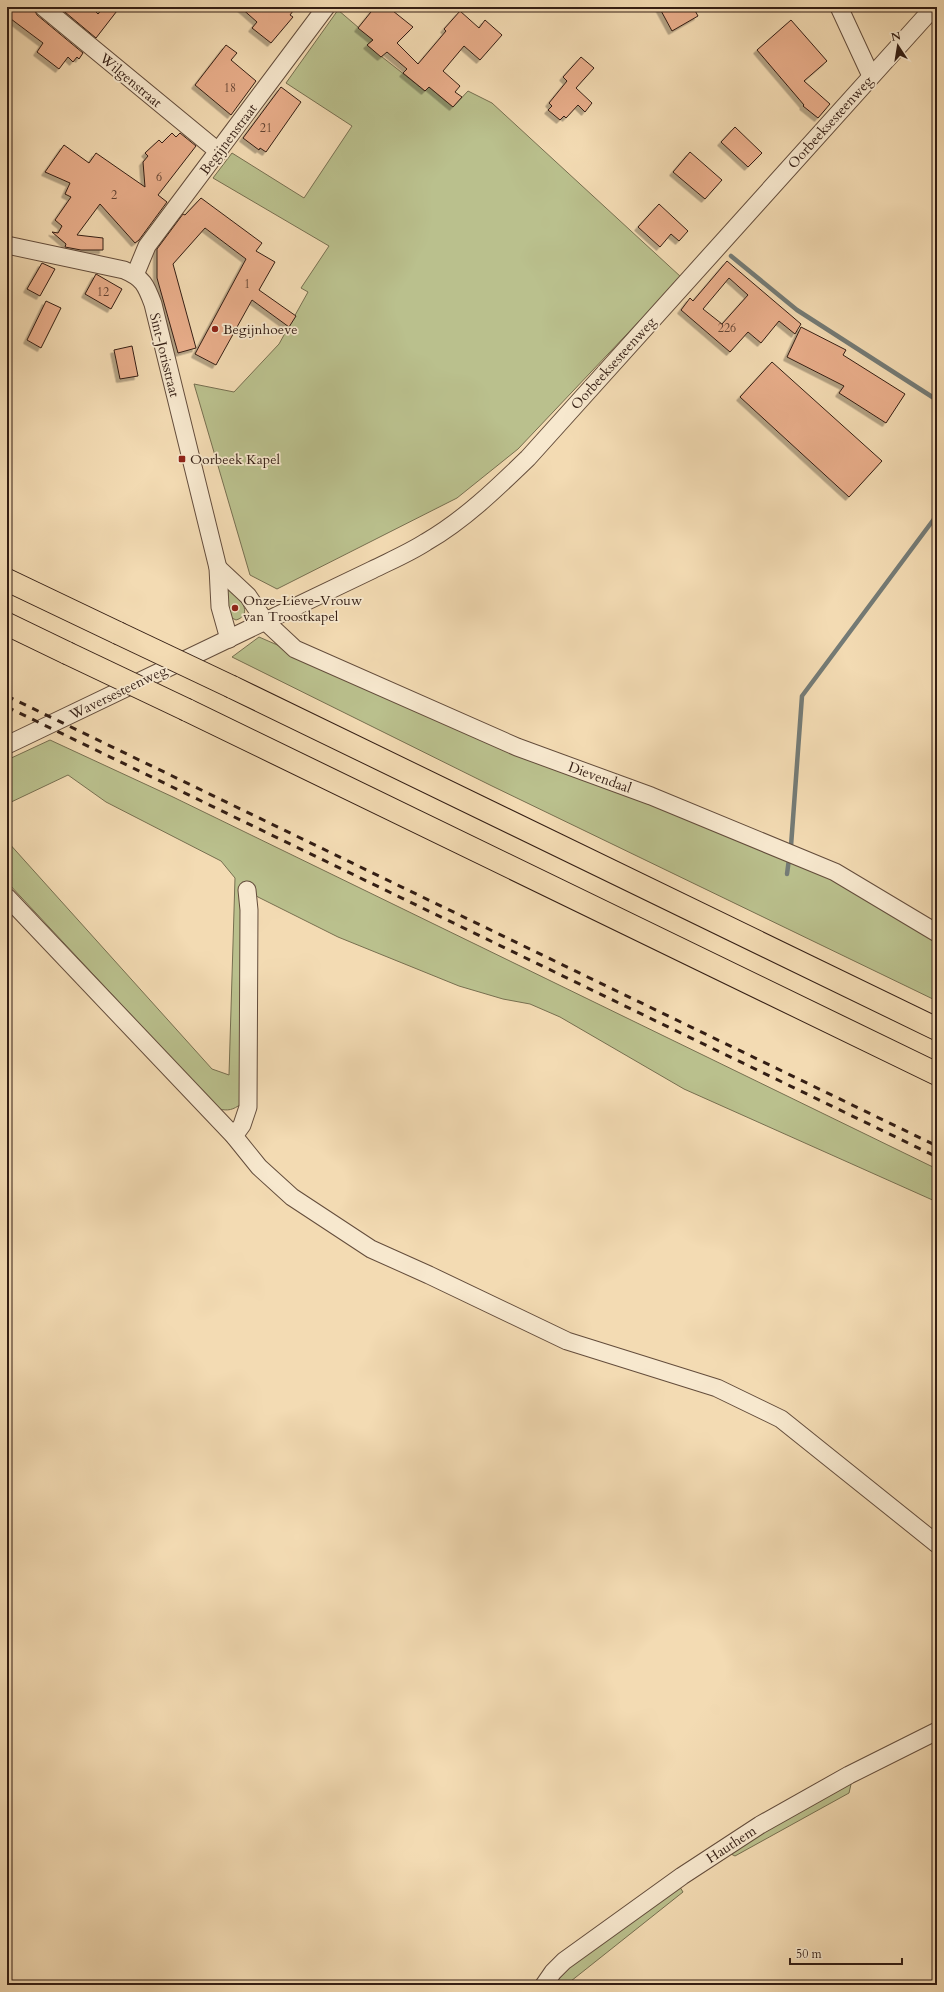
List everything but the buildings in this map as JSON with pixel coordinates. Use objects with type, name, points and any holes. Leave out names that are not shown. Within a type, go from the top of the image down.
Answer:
[{"type":"highway","points":[[7,580],[937,1029]]},
{"type":"highway","points":[[7,624],[937,1074]]},
{"type":"street","name":"Wilgenstraat","points":[[43,7],[218,152]]},
{"type":"street","name":"Begijnenstraat","points":[[135,275],[147,246],[326,7]]},
{"type":"street","points":[[839,7],[871,76]]},
{"type":"street","name":"Oorbeeksesteenweg","points":[[229,639],[427,542],[496,489],[528,458],[934,7]]},
{"type":"street","name":"Sint-Jorisstraat","points":[[7,245],[124,270],[135,275],[146,285],[153,304],[218,568],[220,607],[229,639]]},
{"type":"street","points":[[218,568],[248,596],[265,621]]},
{"type":"street","name":"Dievendaal","points":[[265,621],[295,649],[517,747],[651,796],[835,872],[937,933]]},
{"type":"street","name":"Waversesteenweg","points":[[7,746],[229,639]]},
{"type":"street","points":[[234,1136],[242,1125],[248,1108],[250,910],[247,890]]},
{"type":"street","points":[[7,897],[234,1136],[259,1167],[292,1197],[371,1249],[567,1341],[717,1388],[781,1419],[937,1544]]},
{"type":"street","name":"Hauthem","points":[[544,1985],[553,1972],[564,1961],[724,1847],[825,1787],[937,1731]]},
{"type":"green space","points":[[338,10],[373,40],[367,45],[425,91],[429,87],[453,107],[468,91],[492,103],[681,277],[518,449],[457,498],[277,589],[250,575],[194,384],[234,392],[279,344],[308,292],[301,288],[329,246],[213,178],[232,153],[304,198],[352,126],[286,83]]},
{"type":"green space","points":[[229,590],[241,600],[245,610],[244,614],[236,620],[228,616],[227,592]]},
{"type":"green space","points":[[259,637],[823,874],[937,939],[937,1001],[492,786],[232,657]]},
{"type":"green space","points":[[50,740],[173,797],[937,1169],[937,1202],[684,1089],[560,1017],[530,1004],[503,999],[459,986],[338,937],[258,897],[245,888],[241,1104],[230,1110],[219,1109],[7,882],[7,841],[212,1069],[229,1075],[235,878],[221,861],[106,802],[68,775],[7,804],[7,760]]},
{"type":"green space","points":[[852,1780],[849,1793],[735,1856],[725,1851]]},
{"type":"green space","points":[[678,1884],[683,1892],[566,1985],[553,1985],[581,1955]]},
{"type":"waterway","points":[[731,256],[797,310],[937,400]]},
{"type":"waterway","points":[[791,846],[802,696],[937,515]]},
{"type":"waterway","points":[[787,874],[789,859]]},
{"type":"railway","points":[[7,696],[937,1146]]},
{"type":"railway","points":[[7,707],[937,1157]]},
{"type":"place","name":"Begijnhoeve","points":[[215,329]]},
{"type":"place","name":"Oorbeek Kapel","points":[[182,459]]},
{"type":"place","name":"Onze-Lieve-Vrouw van Troostkapel","points":[[235,608]]}]
